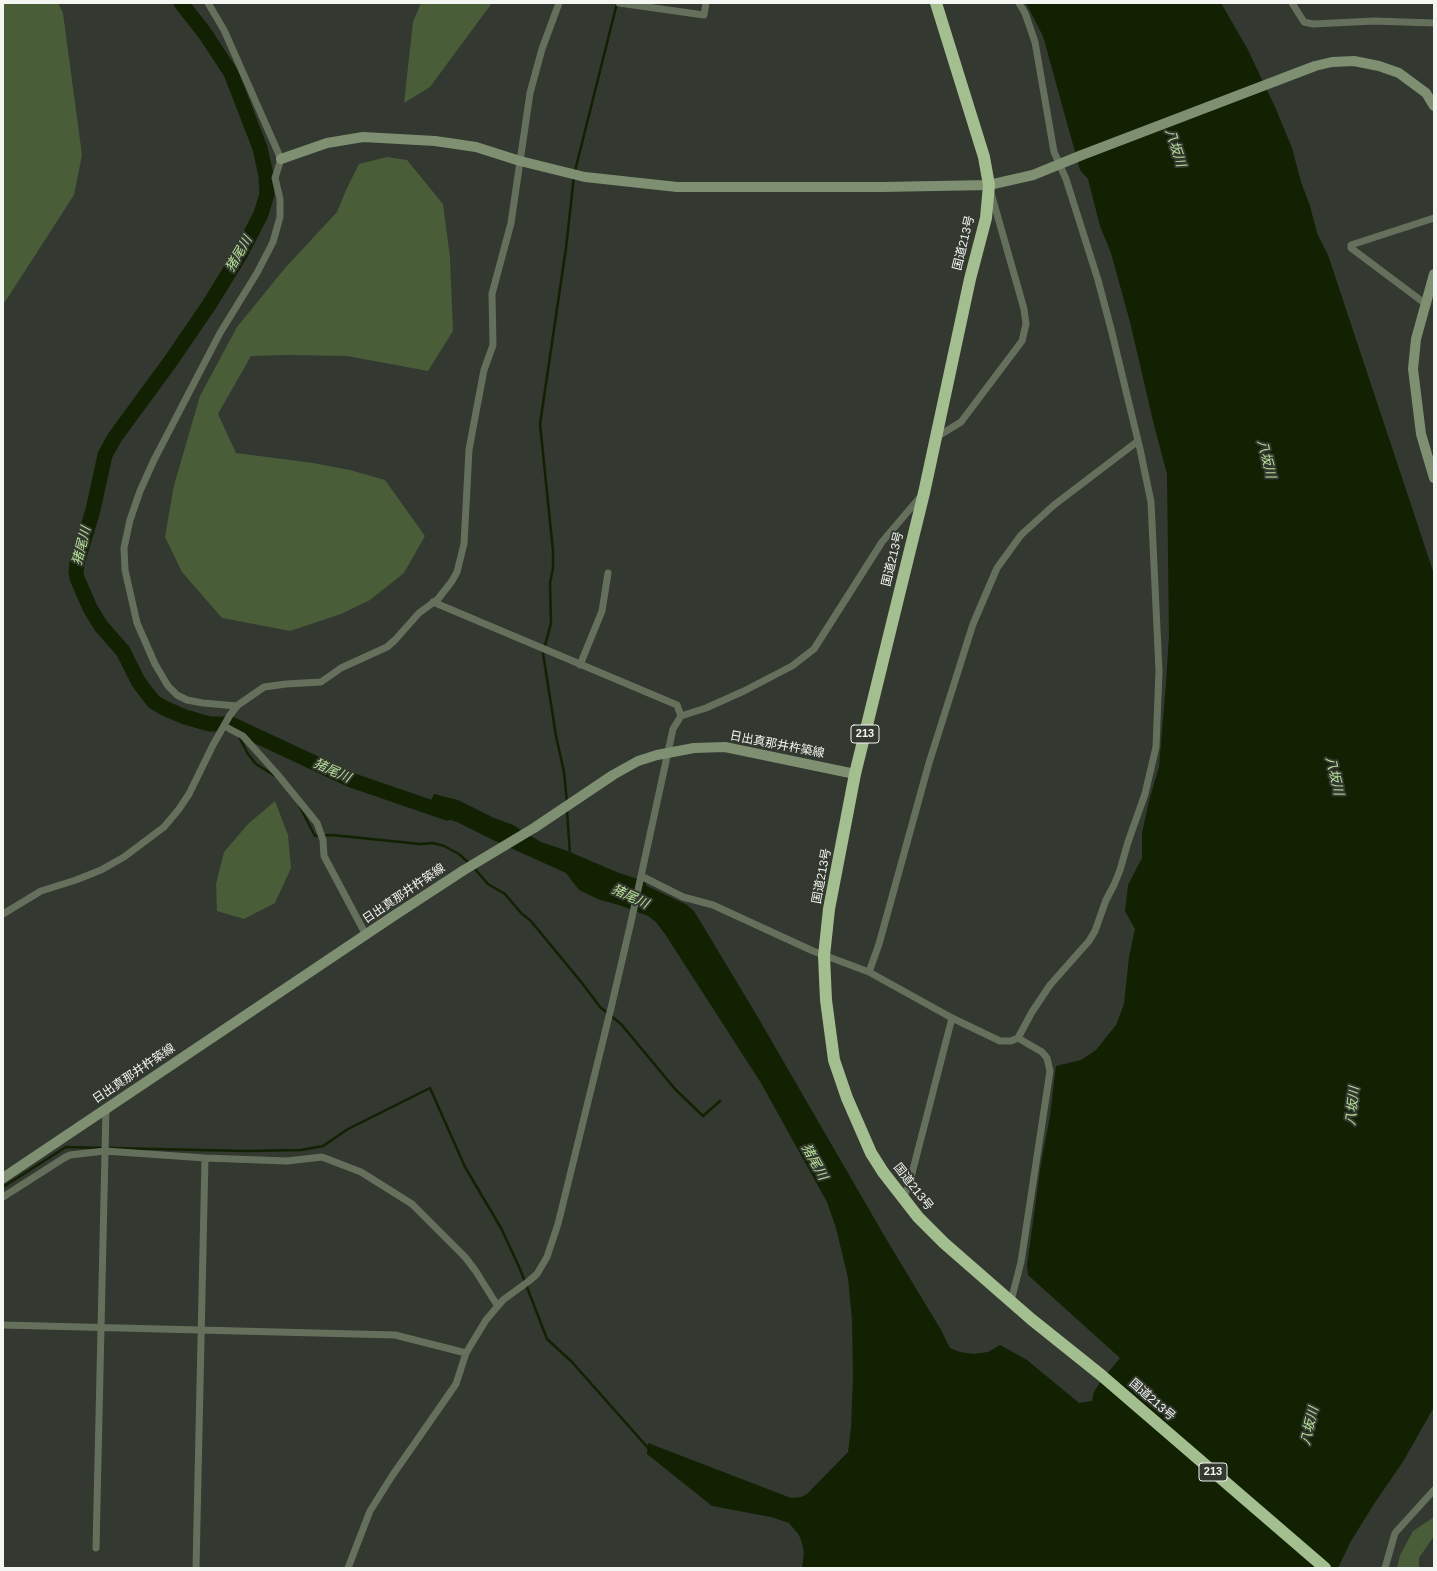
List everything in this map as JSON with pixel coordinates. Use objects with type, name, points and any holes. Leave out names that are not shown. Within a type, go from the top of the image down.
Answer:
[{"type":"highway","name":"国道213号","points":[[936,3],[984,157],[989,185],[986,218],[970,279],[924,493],[855,774],[829,909],[824,956],[826,1000],[834,1060],[847,1098],[871,1153],[918,1217],[944,1243],[1031,1319],[1101,1375],[1325,1568]]},
{"type":"street","points":[[208,3],[224,30],[281,159],[276,178],[280,199],[280,217],[273,242],[257,274],[220,333],[154,460],[140,491],[130,520],[124,548],[125,570],[136,623],[155,664],[168,686],[177,695],[187,700],[237,706]]},
{"type":"street","points":[[3,914],[40,891],[76,880],[119,861],[164,827],[190,794],[213,745],[230,715],[237,706],[264,687],[321,682],[341,668],[387,647],[419,613],[438,599],[452,581],[457,572],[465,531],[469,450],[484,370],[493,345],[492,294],[511,223],[530,93],[542,49],[559,3]]},
{"type":"street","points":[[620,4],[704,15],[706,3]]},
{"type":"street","points":[[641,876],[683,897],[713,905],[824,956],[869,972],[952,1018],[1000,1041],[1010,1041],[1018,1038],[1032,1012],[1050,985],[1093,937],[1106,900],[1120,870],[1145,794],[1156,747],[1159,671],[1151,502],[1111,329],[1098,280],[1066,179],[1054,152],[1035,42],[1019,3]]},
{"type":"street","points":[[1292,3],[1304,22],[1314,24],[1374,21],[1434,23]]},
{"type":"street","points":[[281,159],[328,143],[363,138],[435,141],[469,146],[520,161],[585,177],[677,187],[882,187],[989,185],[1033,175],[1315,66],[1332,62],[1354,61],[1380,66],[1399,73],[1426,93],[1434,106]]},
{"type":"street","points":[[1426,93],[1434,85]]},
{"type":"street","points":[[935,438],[961,422],[1022,341],[1026,324],[1024,309],[989,185]]},
{"type":"street","points":[[1427,305],[1351,248],[1351,245],[1434,218]]},
{"type":"street","points":[[1434,274],[1427,305],[1416,339],[1413,369],[1421,434],[1434,478]]},
{"type":"street","points":[[869,972],[879,944],[929,763],[973,624],[997,568],[1021,535],[1054,505],[1138,441]]},
{"type":"street","points":[[348,1568],[370,1511],[392,1476],[456,1384],[466,1353],[486,1320],[497,1305],[529,1281],[542,1266],[558,1224],[611,1008],[669,753],[673,729],[681,716],[706,708],[751,688],[792,666],[814,649],[882,542],[924,493]]},
{"type":"street","points":[[580,665],[602,611],[608,573]]},
{"type":"street","points":[[433,602],[677,705],[681,716]]},
{"type":"street","points":[[224,726],[243,736],[278,775],[317,824],[323,840],[324,856],[366,935]]},
{"type":"street","name":"日出真那井杵築線","points":[[3,1178],[464,870],[534,828],[613,775],[638,761],[694,748],[725,747],[855,774]]},
{"type":"street","points":[[903,1198],[909,1185],[952,1018]]},
{"type":"street","points":[[1011,1301],[1021,1262],[1050,1071],[1047,1058],[1042,1052],[1018,1038]]},
{"type":"street","points":[[96,1548],[106,1109]]},
{"type":"street","points":[[3,1197],[67,1156],[105,1151],[205,1158],[287,1161],[322,1157],[361,1172],[406,1199],[429,1220],[465,1258],[475,1270],[497,1305]]},
{"type":"street","points":[[196,1568],[200,1330],[205,1158]]},
{"type":"street","points":[[3,1325],[395,1335],[466,1353]]},
{"type":"street","points":[[1385,1568],[1395,1533],[1434,1490]]},
{"type":"shaded area","points":[[3,3],[58,3],[63,13],[82,155],[74,195],[3,305]]},
{"type":"shaded area","points":[[421,3],[492,3],[430,87],[404,103],[413,22]]},
{"type":"shaded area","points":[[387,157],[407,160],[443,204],[450,257],[453,331],[428,371],[347,356],[251,356],[218,414],[236,453],[313,463],[350,470],[385,480],[425,536],[404,573],[370,600],[341,614],[290,631],[222,618],[182,572],[165,537],[174,485],[200,396],[237,327],[285,268],[337,212],[359,164]]},
{"type":"shaded area","points":[[275,801],[288,835],[291,868],[275,903],[244,919],[217,911],[216,884],[224,852],[248,824]]},
{"type":"shaded area","points":[[1434,1517],[1434,1536],[1419,1558],[1419,1568],[1397,1568],[1400,1555],[1413,1531]]},
{"type":"water","name":"八坂川","points":[[1026,3],[1221,3],[1247,48],[1275,107],[1292,148],[1317,233],[1328,255],[1434,574],[1434,1407],[1404,1460],[1351,1541],[1338,1568],[802,1568],[804,1553],[802,1543],[799,1535],[789,1523],[771,1517],[712,1506],[647,1454],[648,1443],[791,1498],[801,1497],[807,1494],[848,1452],[851,1427],[853,1377],[852,1320],[848,1278],[836,1228],[827,1202],[761,1083],[656,922],[648,916],[619,905],[600,900],[579,890],[566,873],[457,822],[426,811],[434,794],[458,800],[494,818],[513,825],[541,842],[565,850],[619,873],[644,881],[647,886],[687,905],[694,911],[756,1014],[885,1237],[941,1330],[950,1348],[960,1352],[974,1354],[988,1352],[1000,1345],[1027,1360],[1079,1403],[1092,1401],[1094,1392],[1101,1381],[1120,1358],[1028,1275],[1027,1265],[1041,1164],[1050,1116],[1056,1066],[1081,1060],[1096,1050],[1116,1025],[1124,1004],[1129,957],[1135,929],[1125,911],[1128,885],[1142,858],[1142,833],[1149,801],[1159,767],[1166,683],[1169,636],[1167,474],[1130,322],[1111,253],[1100,226],[1088,179],[1080,170],[1043,36]]},
{"type":"waterway","name":"猪尾川","points":[[181,3],[204,32],[231,73],[260,148],[266,175],[267,194],[261,214],[241,253],[209,305],[170,362],[115,437],[105,455],[93,510],[77,563],[77,578],[90,608],[101,626],[123,651],[138,681],[154,702],[185,717],[210,724],[231,724],[351,780],[447,813]]},
{"type":"waterway","points":[[575,171],[617,3]]},
{"type":"waterway","points":[[567,803],[564,772],[556,736],[543,653],[551,623],[550,583],[553,568],[553,551],[540,424],[566,248],[574,176]]},
{"type":"waterway","points":[[239,737],[248,754],[256,764],[275,776]]},
{"type":"waterway","points":[[299,805],[315,836],[332,835],[420,844],[433,843],[444,846],[459,854],[470,864]]},
{"type":"waterway","points":[[567,810],[570,855]]},
{"type":"waterway","points":[[474,868],[488,884],[505,894],[522,914],[530,920],[600,1007],[621,1024],[675,1089],[703,1116],[720,1101]]},
{"type":"waterway","points":[[110,1148],[246,1151],[301,1150],[323,1146],[348,1129],[430,1088],[465,1167],[501,1228],[520,1269],[547,1339],[572,1362],[649,1449]]},
{"type":"waterway","points":[[3,1187],[66,1147],[105,1148]]}]
